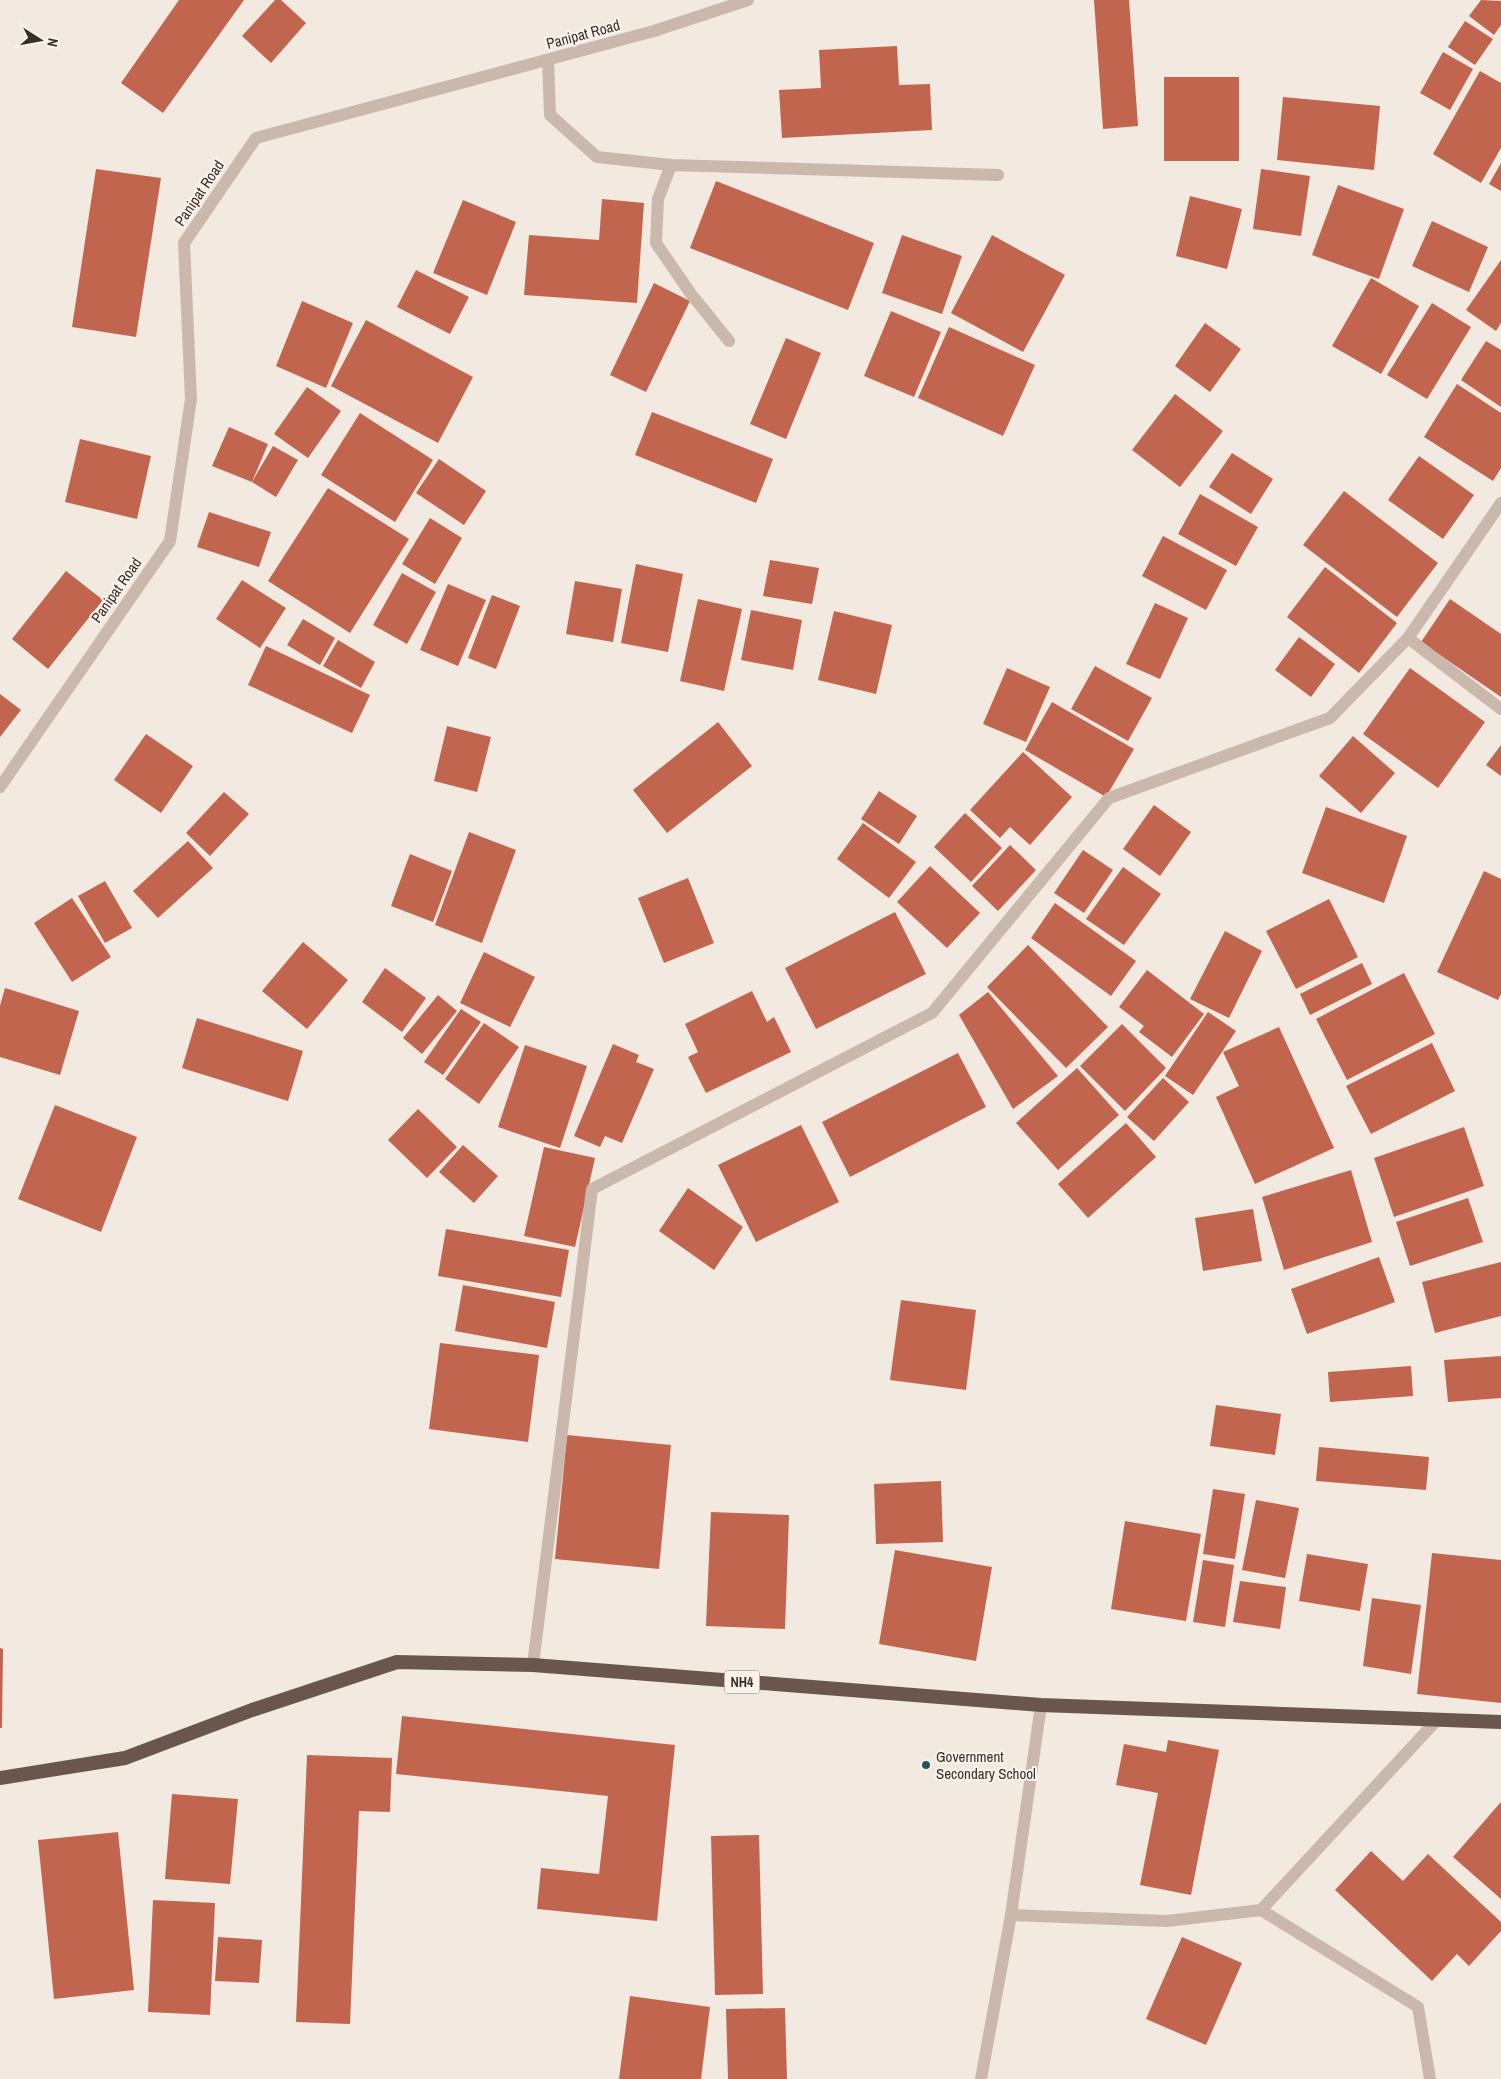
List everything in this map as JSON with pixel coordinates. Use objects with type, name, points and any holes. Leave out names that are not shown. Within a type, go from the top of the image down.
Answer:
[{"type":"highway","name":"NH4","points":[[0,1778],[125,1758],[252,1710],[397,1662],[533,1665],[1041,1705],[1501,1722]]},
{"type":"street","name":"Panipat Road","points":[[0,787],[170,541],[191,399],[184,243],[256,138],[654,31],[748,0]]},
{"type":"street","points":[[548,60],[550,115],[597,157],[670,165],[998,175]]},
{"type":"street","points":[[670,165],[658,199],[656,243],[691,294],[729,341]]},
{"type":"street","points":[[533,1665],[592,1189],[932,1013],[1108,798],[1330,718],[1408,638],[1501,503]]},
{"type":"street","points":[[1408,638],[1501,709]]},
{"type":"street","points":[[981,2079],[1011,1915],[1041,1705]]},
{"type":"street","points":[[1261,1910],[1436,1720]]},
{"type":"street","points":[[1011,1915],[1168,1921],[1261,1910],[1418,2007],[1430,2079]]},
{"type":"building","points":[[179,0],[244,0],[163,113],[121,83]]},
{"type":"building","points":[[275,0],[281,0],[306,23],[271,63],[242,36]]},
{"type":"building","points":[[1094,0],[1129,0],[1138,126],[1103,129]]},
{"type":"building","points":[[1481,0],[1501,1],[1501,25],[1494,35],[1469,16]]},
{"type":"building","points":[[1465,21],[1493,39],[1475,65],[1448,47]]},
{"type":"building","points":[[897,46],[899,85],[930,84],[932,130],[782,138],[779,90],[821,88],[819,50]]},
{"type":"building","points":[[1443,52],[1473,69],[1450,110],[1420,93]]},
{"type":"building","points":[[1480,71],[1501,83],[1501,148],[1481,183],[1433,154]]},
{"type":"building","points":[[1164,77],[1239,77],[1239,161],[1164,161]]},
{"type":"building","points":[[1283,97],[1380,106],[1374,170],[1277,160]]},
{"type":"building","points":[[1501,163],[1501,191],[1489,184]]},
{"type":"building","points":[[96,169],[161,178],[136,337],[72,327]]},
{"type":"building","points":[[1261,169],[1310,176],[1301,236],[1253,229]]},
{"type":"building","points":[[716,181],[874,243],[848,310],[690,248]]},
{"type":"building","points":[[1338,185],[1404,209],[1379,279],[1312,255]]},
{"type":"building","points":[[1190,196],[1242,209],[1227,269],[1176,256]]},
{"type":"building","points":[[602,199],[644,203],[637,303],[524,295],[529,235],[599,240]]},
{"type":"building","points":[[463,200],[516,222],[487,295],[433,273]]},
{"type":"building","points":[[1432,221],[1488,247],[1469,292],[1412,266]]},
{"type":"building","points":[[902,235],[962,256],[942,314],[882,293]]},
{"type":"building","points":[[992,235],[1065,275],[1023,352],[951,313]]},
{"type":"building","points":[[1501,260],[1501,323],[1496,331],[1466,310]]},
{"type":"building","points":[[416,270],[469,297],[450,334],[397,307]]},
{"type":"building","points":[[1371,278],[1419,306],[1381,374],[1332,346]]},
{"type":"building","points":[[654,283],[690,301],[646,392],[610,375]]},
{"type":"building","points":[[302,301],[353,323],[326,388],[276,366]]},
{"type":"building","points":[[1432,303],[1471,327],[1427,399],[1387,375]]},
{"type":"building","points":[[891,311],[941,332],[914,397],[864,376]]},
{"type":"building","points":[[366,320],[473,377],[438,443],[331,386]]},
{"type":"building","points":[[1205,323],[1241,349],[1210,392],[1175,366]]},
{"type":"building","points":[[949,327],[1035,365],[1003,436],[918,398]]},
{"type":"building","points":[[786,338],[821,353],[786,439],[750,424]]},
{"type":"building","points":[[1486,341],[1501,350],[1501,407],[1461,380]]},
{"type":"building","points":[[1457,384],[1501,413],[1501,468],[1493,481],[1424,437]]},
{"type":"building","points":[[307,387],[341,411],[308,458],[274,434]]},
{"type":"building","points":[[1175,394],[1223,431],[1180,487],[1132,450]]},
{"type":"building","points":[[652,412],[773,459],[756,503],[635,455]]},
{"type":"building","points":[[360,413],[433,460],[395,522],[321,475]]},
{"type":"building","points":[[229,427],[268,444],[252,482],[212,466]]},
{"type":"building","points":[[80,439],[151,456],[137,519],[65,502]]},
{"type":"building","points":[[273,446],[298,460],[276,497],[252,482]]},
{"type":"building","points":[[1232,453],[1273,479],[1251,514],[1209,487]]},
{"type":"building","points":[[1419,456],[1474,495],[1443,539],[1388,500]]},
{"type":"building","points":[[439,459],[486,491],[464,525],[416,493]]},
{"type":"building","points":[[328,488],[409,539],[350,633],[268,581]]},
{"type":"building","points":[[1344,491],[1438,563],[1397,617],[1303,545]]},
{"type":"building","points":[[1200,494],[1258,527],[1236,566],[1178,534]]},
{"type":"building","points":[[209,512],[271,532],[259,567],[197,547]]},
{"type":"building","points":[[430,518],[462,538],[435,584],[402,564]]},
{"type":"building","points":[[1163,536],[1227,570],[1206,610],[1142,576]]},
{"type":"building","points":[[770,560],[819,568],[812,604],[763,596]]},
{"type":"building","points":[[636,564],[683,574],[668,652],[621,643]]},
{"type":"building","points":[[1325,567],[1397,623],[1359,673],[1287,617]]},
{"type":"building","points":[[66,571],[103,600],[48,669],[12,639]]},
{"type":"building","points":[[402,573],[436,592],[407,644],[373,625]]},
{"type":"building","points":[[242,580],[286,608],[260,648],[216,619]]},
{"type":"building","points":[[575,581],[622,589],[613,642],[566,634]]},
{"type":"building","points":[[448,584],[486,600],[458,666],[420,650]]},
{"type":"building","points":[[492,595],[520,606],[496,669],[468,658]]},
{"type":"building","points":[[698,599],[742,609],[724,691],[680,681]]},
{"type":"building","points":[[1450,599],[1501,634],[1501,697],[1421,642]]},
{"type":"building","points":[[1155,603],[1188,618],[1160,679],[1126,664]]},
{"type":"building","points":[[751,610],[802,620],[793,670],[741,660]]},
{"type":"building","points":[[834,611],[892,625],[876,694],[818,680]]},
{"type":"building","points":[[303,619],[335,638],[320,665],[287,645]]},
{"type":"building","points":[[1299,637],[1335,664],[1311,697],[1275,670]]},
{"type":"building","points":[[338,640],[375,662],[361,688],[323,666]]},
{"type":"building","points":[[266,646],[370,695],[352,733],[248,685]]},
{"type":"building","points":[[1095,666],[1152,698],[1128,741],[1071,709]]},
{"type":"building","points":[[1007,668],[1050,687],[1026,742],[983,724]]},
{"type":"building","points":[[1410,668],[1485,722],[1438,788],[1363,734]]},
{"type":"building","points":[[0,694],[21,710],[0,737]]},
{"type":"building","points":[[1052,702],[1134,749],[1106,797],[1025,750]]},
{"type":"building","points":[[718,722],[752,766],[667,833],[633,790]]},
{"type":"building","points":[[447,726],[491,737],[477,792],[434,781]]},
{"type":"building","points":[[146,734],[193,766],[161,813],[114,780]]},
{"type":"building","points":[[1353,736],[1395,773],[1361,813],[1319,776]]},
{"type":"building","points":[[1501,745],[1501,776],[1486,765]]},
{"type":"building","points":[[1023,752],[1072,797],[1030,845],[1010,827],[1000,838],[970,810]]},
{"type":"building","points":[[879,791],[917,816],[899,844],[861,819]]},
{"type":"building","points":[[224,792],[249,814],[210,856],[186,833]]},
{"type":"building","points":[[1154,805],[1191,832],[1160,876],[1123,849]]},
{"type":"building","points":[[1326,807],[1407,836],[1384,903],[1302,873]]},
{"type":"building","points":[[965,813],[1002,848],[971,882],[934,847]]},
{"type":"building","points":[[863,823],[916,862],[889,898],[837,859]]},
{"type":"building","points":[[469,832],[516,850],[482,943],[435,925]]},
{"type":"building","points":[[188,841],[213,868],[158,918],[133,891]]},
{"type":"building","points":[[1010,845],[1036,870],[998,911],[972,886]]},
{"type":"building","points":[[1083,850],[1113,870],[1084,913],[1054,893]]},
{"type":"building","points":[[410,854],[452,871],[433,922],[391,906]]},
{"type":"building","points":[[930,866],[980,913],[947,948],[897,902]]},
{"type":"building","points":[[1123,867],[1161,894],[1124,945],[1086,919]]},
{"type":"building","points":[[1484,871],[1501,879],[1501,994],[1498,1000],[1437,972]]},
{"type":"building","points":[[688,878],[714,943],[664,963],[638,898]]},
{"type":"building","points":[[105,881],[132,928],[105,943],[78,896]]},
{"type":"building","points":[[72,898],[111,957],[72,982],[34,923]]},
{"type":"building","points":[[1329,899],[1358,957],[1296,989],[1266,931]]},
{"type":"building","points":[[1055,903],[1136,961],[1111,996],[1031,938]]},
{"type":"building","points":[[895,912],[926,974],[816,1029],[785,968]]},
{"type":"building","points":[[1225,931],[1262,951],[1229,1018],[1190,999]]},
{"type":"building","points":[[303,942],[348,980],[307,1029],[262,991]]},
{"type":"building","points":[[1028,945],[1108,1027],[1066,1068],[987,987]]},
{"type":"building","points":[[484,952],[535,977],[510,1027],[460,1003]]},
{"type":"building","points":[[1362,963],[1372,984],[1310,1015],[1300,994]]},
{"type":"building","points":[[385,968],[426,998],[402,1032],[362,1002]]},
{"type":"building","points":[[1147,970],[1204,1014],[1172,1057],[1139,1032],[1144,1026],[1119,1007]]},
{"type":"building","points":[[1404,973],[1435,1034],[1347,1080],[1316,1019]]},
{"type":"building","points":[[5,988],[79,1011],[60,1075],[0,1057],[0,1006]]},
{"type":"building","points":[[752,991],[767,1022],[774,1017],[791,1052],[706,1093],[688,1057],[698,1052],[685,1024]]},
{"type":"building","points":[[988,992],[1058,1076],[1013,1109],[959,1015]]},
{"type":"building","points":[[438,995],[457,1011],[422,1054],[403,1038]]},
{"type":"building","points":[[461,1009],[481,1022],[443,1075],[424,1062]]},
{"type":"building","points":[[1208,1012],[1236,1031],[1193,1095],[1165,1076]]},
{"type":"building","points":[[197,1018],[303,1051],[288,1101],[182,1068]]},
{"type":"building","points":[[484,1023],[519,1047],[479,1104],[445,1079]]},
{"type":"building","points":[[1122,1024],[1166,1068],[1125,1111],[1080,1066]]},
{"type":"building","points":[[1279,1027],[1334,1148],[1255,1184],[1216,1097],[1239,1086],[1223,1052]]},
{"type":"building","points":[[1432,1043],[1455,1091],[1371,1134],[1346,1086]]},
{"type":"building","points":[[613,1044],[639,1055],[636,1062],[654,1069],[622,1143],[605,1136],[600,1147],[574,1136]]},
{"type":"building","points":[[525,1045],[587,1066],[560,1148],[498,1127]]},
{"type":"building","points":[[958,1053],[986,1107],[850,1177],[822,1122]]},
{"type":"building","points":[[1077,1068],[1119,1115],[1058,1170],[1016,1123]]},
{"type":"building","points":[[1163,1078],[1189,1102],[1154,1141],[1127,1117]]},
{"type":"building","points":[[55,1105],[137,1137],[101,1232],[18,1199]]},
{"type":"building","points":[[418,1109],[457,1147],[427,1178],[388,1140]]},
{"type":"building","points":[[1126,1123],[1156,1157],[1088,1218],[1058,1184]]},
{"type":"building","points":[[801,1125],[839,1202],[756,1242],[718,1165]]},
{"type":"building","points":[[1464,1127],[1484,1186],[1394,1217],[1374,1158]]},
{"type":"building","points":[[463,1145],[498,1176],[474,1203],[439,1172]]},
{"type":"building","points":[[544,1147],[595,1158],[575,1247],[524,1236]]},
{"type":"building","points":[[1351,1170],[1372,1242],[1284,1270],[1262,1197]]},
{"type":"building","points":[[688,1188],[743,1227],[714,1270],[659,1231]]},
{"type":"building","points":[[1468,1198],[1483,1242],[1410,1266],[1396,1222]]},
{"type":"building","points":[[1253,1209],[1262,1261],[1203,1271],[1195,1218]]},
{"type":"building","points":[[446,1229],[569,1250],[561,1297],[438,1276]]},
{"type":"building","points":[[1379,1257],[1395,1302],[1307,1334],[1291,1289]]},
{"type":"building","points":[[1501,1262],[1501,1316],[1435,1333],[1422,1282]]},
{"type":"building","points":[[463,1285],[555,1302],[547,1348],[455,1331]]},
{"type":"building","points":[[901,1300],[976,1310],[966,1390],[890,1380]]},
{"type":"building","points":[[440,1343],[539,1355],[528,1442],[429,1429]]},
{"type":"building","points":[[1501,1356],[1501,1398],[1448,1402],[1444,1360]]},
{"type":"building","points":[[1411,1366],[1413,1396],[1330,1402],[1328,1372]]},
{"type":"building","points":[[1216,1405],[1281,1414],[1275,1455],[1210,1446]]},
{"type":"building","points":[[567,1435],[671,1445],[659,1569],[555,1559]]},
{"type":"building","points":[[1319,1447],[1429,1457],[1426,1490],[1316,1481]]},
{"type":"building","points":[[941,1481],[943,1542],[876,1544],[874,1484]]},
{"type":"building","points":[[1213,1489],[1245,1494],[1235,1559],[1203,1554]]},
{"type":"building","points":[[1256,1500],[1299,1508],[1285,1578],[1242,1570]]},
{"type":"building","points":[[711,1512],[789,1515],[785,1629],[706,1626]]},
{"type":"building","points":[[1125,1521],[1201,1534],[1186,1621],[1111,1609]]},
{"type":"building","points":[[895,1550],[992,1567],[976,1661],[879,1644]]},
{"type":"building","points":[[1432,1553],[1501,1560],[1501,1703],[1417,1694]]},
{"type":"building","points":[[1307,1554],[1368,1564],[1360,1611],[1299,1601]]},
{"type":"building","points":[[1203,1560],[1234,1565],[1225,1627],[1193,1622]]},
{"type":"building","points":[[1240,1581],[1286,1587],[1280,1629],[1233,1622]]},
{"type":"building","points":[[1372,1598],[1421,1605],[1411,1674],[1363,1666]]},
{"type":"building","points":[[0,1648],[3,1649],[2,1728],[0,1728]]},
{"type":"building","points":[[402,1716],[675,1745],[657,1921],[537,1909],[541,1868],[599,1874],[608,1796],[396,1774]]},
{"type":"building","points":[[1168,1740],[1219,1750],[1191,1895],[1140,1885],[1158,1793],[1116,1785],[1124,1744],[1166,1752]]},
{"type":"building","points":[[307,1755],[392,1758],[390,1812],[359,1811],[350,2024],[296,2022]]},
{"type":"building","points":[[172,1794],[238,1799],[230,1884],[165,1879]]},
{"type":"building","points":[[1501,1802],[1501,1899],[1453,1857]]},
{"type":"building","points":[[118,1832],[134,1990],[54,1999],[38,1840]]},
{"type":"building","points":[[759,1835],[763,1994],[715,1995],[711,1836]]},
{"type":"building","points":[[1371,1851],[1403,1881],[1428,1854],[1501,1922],[1501,1931],[1469,1966],[1457,1954],[1432,1981],[1335,1890]]},
{"type":"building","points":[[153,1900],[215,1903],[210,2015],[148,2012]]},
{"type":"building","points":[[218,1937],[262,1940],[259,1983],[215,1981]]},
{"type":"building","points":[[1182,1937],[1242,1963],[1206,2045],[1146,2019]]},
{"type":"building","points":[[630,1996],[710,2007],[701,2079],[619,2079]]},
{"type":"building","points":[[785,2008],[787,2079],[728,2079],[726,2009]]},
{"type":"place","name":"Government Secondary School","points":[[926,1765]]}]
